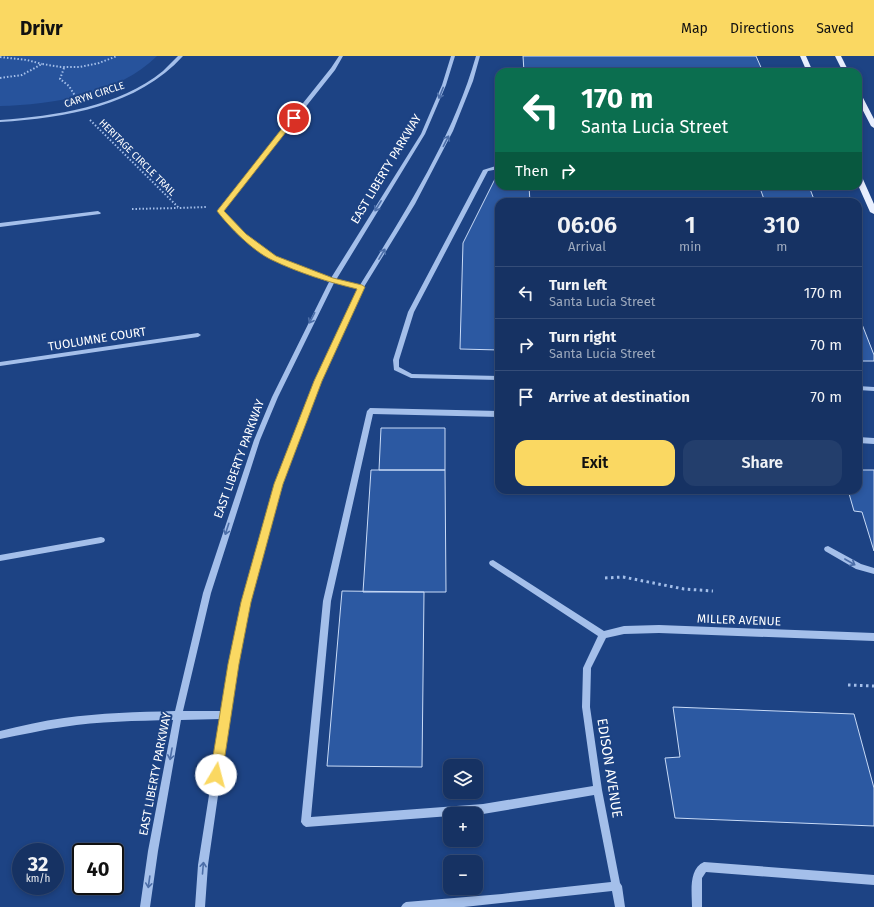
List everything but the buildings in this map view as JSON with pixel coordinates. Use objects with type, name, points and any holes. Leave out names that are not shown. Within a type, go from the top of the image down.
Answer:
[{"type":"main road","points":[[803,56],[808,68]]},
{"type":"main road","points":[[838,56],[844,68]]},
{"type":"main road","points":[[862,102],[874,126]]},
{"type":"main road","points":[[862,186],[874,212]]},
{"type":"street","name":"CARYN CIRCLE","points":[[0,120],[52,116],[106,102],[135,90],[151,81],[172,66],[181,56]]},
{"type":"street","points":[[340,56],[333,69],[220,211],[244,236],[273,258],[332,281],[362,287]]},
{"type":"street","name":"EAST LIBERTY PARKWAY","points":[[145,907],[153,851],[178,716],[207,593],[257,440],[278,390],[332,281],[423,134],[444,85],[454,56]]},
{"type":"street","points":[[200,907],[203,865],[233,664],[246,602],[279,484],[318,381],[362,287],[412,204],[451,131],[471,81],[478,56]]},
{"type":"street","points":[[495,168],[486,170],[410,312],[396,360],[396,368],[411,376],[495,378]]},
{"type":"street","points":[[0,226],[98,213]]},
{"type":"street","name":"TUOLUMNE COURT","points":[[0,364],[198,335]]},
{"type":"street","points":[[862,388],[874,389]]},
{"type":"street","points":[[495,414],[370,411],[326,601],[306,822],[483,809],[598,790]]},
{"type":"street","points":[[862,440],[874,441]]},
{"type":"street","points":[[0,558],[101,540]]},
{"type":"street","points":[[828,549],[860,567],[874,570]]},
{"type":"street","points":[[493,563],[603,635]]},
{"type":"street","name":"MILLER AVENUE","points":[[603,635],[624,630],[659,630],[874,637]]},
{"type":"street","name":"EDISON AVENUE","points":[[603,635],[587,668],[586,707],[598,790],[620,907]]},
{"type":"street","points":[[0,735],[44,725],[84,720],[225,715]]},
{"type":"street","points":[[697,907],[697,876],[704,867],[874,880]]},
{"type":"street","points":[[406,907],[502,899],[616,886]]},
{"type":"path","points":[[0,57],[22,59],[64,68],[94,64],[117,56]]},
{"type":"path","points":[[0,78],[22,76],[32,72],[42,64]]},
{"type":"path","points":[[64,68],[60,79],[69,86],[78,100]]},
{"type":"path","name":"HERITAGE CIRCLE TRAIL","points":[[88,118],[179,208],[225,205]]},
{"type":"path","points":[[132,210],[179,208]]},
{"type":"path","points":[[605,578],[622,577],[684,589],[713,591]]},
{"type":"path","points":[[848,685],[874,686]]},
{"type":"shaded area","points":[[0,56],[157,56],[124,80],[84,95],[41,103],[0,106]]},
{"type":"route","points":[[216,775],[233,664],[246,602],[264,534],[292,447],[318,381],[362,287],[332,281],[273,258],[244,236],[220,211],[294,118]]}]
